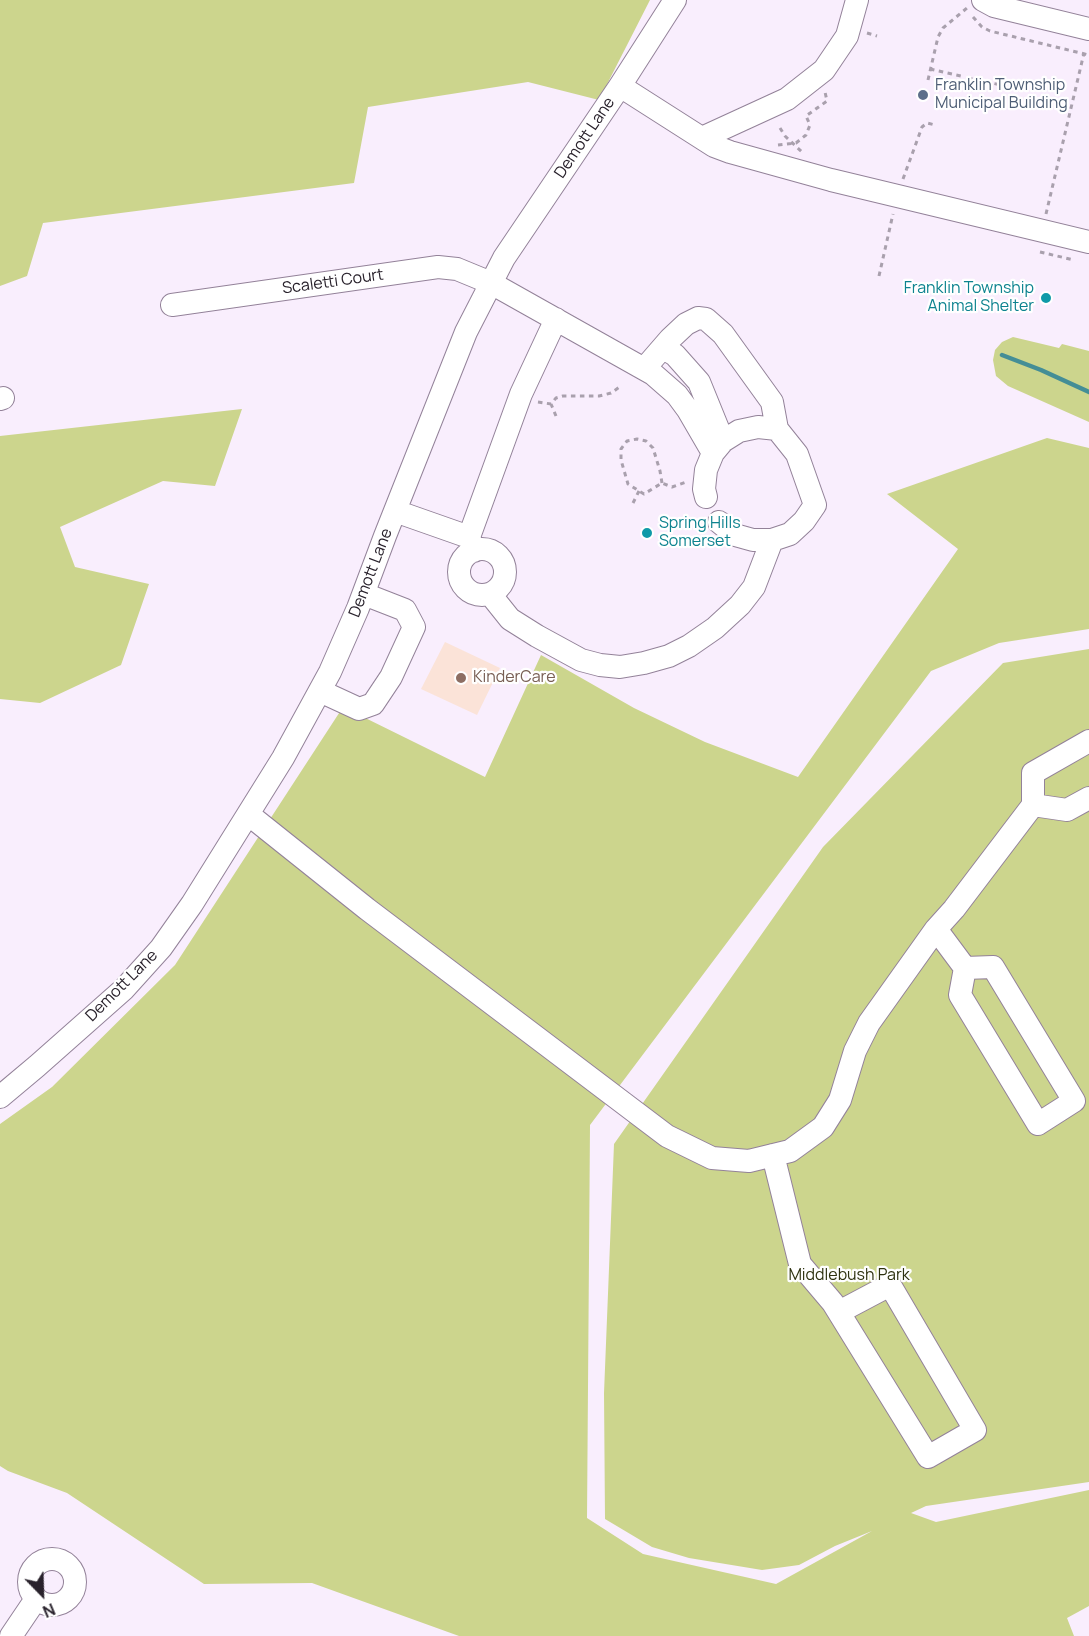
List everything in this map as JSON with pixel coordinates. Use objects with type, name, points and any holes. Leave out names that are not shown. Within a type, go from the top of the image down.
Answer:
[{"type":"street","name":"Demott Lane","points":[[0,1098],[124,989],[161,948],[192,904],[283,758],[330,672],[466,332],[491,283],[504,258],[675,0]]},
{"type":"street","points":[[702,138],[787,99],[824,70],[847,36],[857,0]]},
{"type":"street","points":[[975,4],[994,6],[1089,29]]},
{"type":"street","points":[[620,86],[714,146],[730,152],[831,180],[1089,242]]},
{"type":"street","name":"Scaletti Court","points":[[172,305],[438,267],[457,270],[491,283],[654,374],[677,395],[718,447]]},
{"type":"street","points":[[644,369],[686,324],[698,318],[706,319],[723,334],[772,402],[777,429],[797,454],[815,505],[804,521],[790,534],[772,540],[753,540],[735,534],[719,522]]},
{"type":"street","points":[[395,511],[472,544],[486,550],[493,552],[499,556],[506,569],[502,584],[497,590],[483,596],[468,590],[460,577],[462,563],[472,544],[521,394],[556,319]]},
{"type":"street","points":[[663,348],[675,355],[699,382],[718,447]]},
{"type":"street","points":[[700,488],[704,489],[706,470],[718,447],[739,431],[758,427],[777,429]]},
{"type":"street","points":[[490,594],[510,619],[581,660],[620,667],[644,663],[669,656],[689,646],[715,628],[740,605],[754,587],[772,540]]},
{"type":"street","points":[[320,691],[359,709],[373,704],[391,677],[414,627],[405,610],[363,594]]},
{"type":"street","points":[[248,814],[367,909],[667,1136],[712,1158],[749,1161],[790,1151],[823,1127],[840,1100],[855,1051],[869,1023],[936,929],[954,909],[1033,805],[1033,773],[1089,741]]},
{"type":"street","points":[[1033,805],[1067,810],[1089,798]]},
{"type":"street","points":[[936,929],[965,968],[960,995],[1038,1124],[1074,1101],[993,967],[965,968]]},
{"type":"street","points":[[773,1155],[786,1215],[800,1264],[839,1312],[928,1457],[975,1430],[890,1285],[839,1312]]},
{"type":"street","points":[[11,1636],[36,1599]]},
{"type":"path","points":[[963,0],[975,4]]},
{"type":"path","points":[[975,4],[982,27],[990,31],[1087,54],[1045,219]]},
{"type":"path","points":[[928,80],[938,37],[943,28],[975,4]]},
{"type":"path","points":[[930,69],[961,76]]},
{"type":"path","points":[[968,78],[1000,85]]},
{"type":"path","points":[[901,185],[922,126],[927,123],[934,125]]},
{"type":"path","points":[[879,276],[893,213]]},
{"type":"path","points":[[1040,252],[1074,260]]},
{"type":"path","points":[[556,416],[551,404],[556,398],[599,396],[611,393],[621,386]]},
{"type":"path","points":[[662,483],[653,448],[646,441],[637,439],[627,441],[621,449],[621,460],[628,484],[644,494],[662,483],[700,488]]},
{"type":"path","points":[[633,503],[639,491]]},
{"type":"shaded area","name":"KinderCare","points":[[445,642],[500,668],[477,715],[421,689]]},
{"type":"green space","points":[[0,0],[650,0],[599,100],[528,82],[368,107],[354,183],[43,223],[27,276],[0,286]]},
{"type":"green space","points":[[1013,337],[1059,348],[1062,344],[1089,351],[1089,422],[1008,386],[996,376],[993,360],[995,350],[1002,342]]},
{"type":"green space","points":[[242,409],[215,486],[163,481],[60,527],[75,567],[149,584],[121,665],[40,703],[0,699],[0,436]]},
{"type":"green space","name":"Middlebush Park","points":[[1047,438],[1089,448],[1089,629],[999,643],[931,671],[590,1125],[587,1518],[643,1554],[776,1584],[872,1531],[835,1546],[799,1565],[762,1570],[689,1558],[652,1547],[605,1519],[604,1393],[614,1144],[823,847],[1003,663],[1089,649],[1089,1482],[926,1506],[911,1513],[936,1522],[1089,1490],[1089,1606],[1067,1618],[1074,1636],[459,1636],[312,1583],[204,1584],[67,1493],[0,1466],[0,1124],[52,1087],[175,965],[343,707],[485,777],[541,655],[634,708],[705,742],[798,777],[958,549],[887,494]]},
{"type":"waterway","points":[[1002,355],[1089,392]]},
{"type":"place","name":"Franklin Township Municipal Building","points":[[923,95]]},
{"type":"place","name":"Franklin Township Animal Shelter","points":[[1046,298]]},
{"type":"place","name":"Spring Hills Somerset","points":[[647,533]]},
{"type":"place","name":"KinderCare","points":[[461,678]]}]
